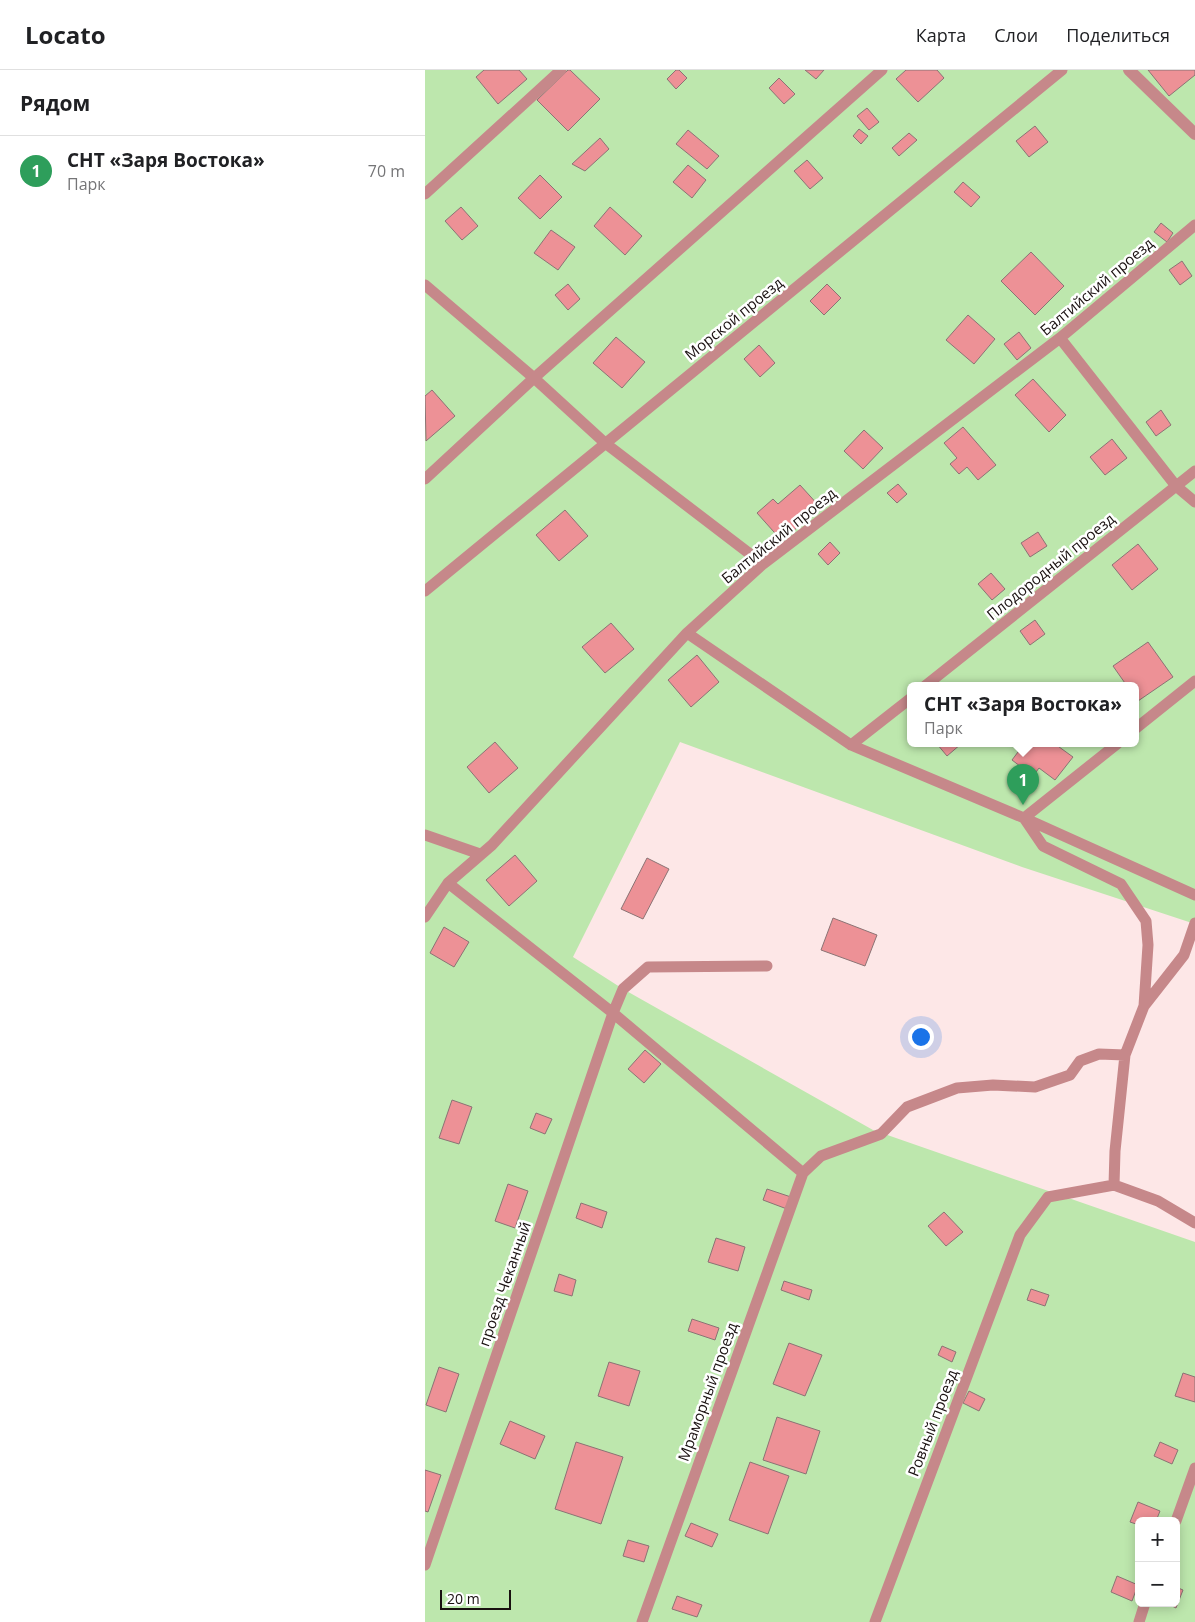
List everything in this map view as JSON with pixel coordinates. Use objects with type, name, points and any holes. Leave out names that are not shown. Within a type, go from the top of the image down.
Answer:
[{"type":"street","points":[[1129,70],[1195,134]]},
{"type":"lane","points":[[425,194],[561,70]]},
{"type":"lane","points":[[425,479],[534,378],[882,70]]},
{"type":"lane","name":"Морской проезд","points":[[425,591],[1062,70]]},
{"type":"lane","name":"Балтийский проезд","points":[[425,917],[448,883],[492,845],[687,633],[763,564],[1060,338],[1195,226]]},
{"type":"lane","points":[[425,285],[534,378],[605,443],[763,564]]},
{"type":"lane","points":[[1060,338],[1176,486],[1195,502]]},
{"type":"lane","name":"Плодородный проезд","points":[[930,682],[1195,471]]},
{"type":"lane","points":[[687,633],[851,745],[1024,818],[1195,895]]},
{"type":"lane","points":[[1139,726],[1195,681]]},
{"type":"lane","points":[[851,745],[907,701]]},
{"type":"lane","points":[[1024,818],[1113,747]]},
{"type":"lane","points":[[1024,818],[1043,846],[1121,884],[1146,921],[1148,945],[1144,1006]]},
{"type":"lane","points":[[425,835],[480,854]]},
{"type":"lane","points":[[448,883],[613,1013],[803,1173],[821,1156],[881,1134],[907,1107],[924,1100],[957,1088],[993,1085],[1035,1087],[1070,1074],[1080,1061],[1099,1054],[1125,1055]]},
{"type":"lane","points":[[1195,923],[1184,955],[1144,1006],[1125,1055],[1115,1151],[1115,1185],[1158,1201],[1195,1223]]},
{"type":"lane","name":"проезд Чеканный","points":[[425,1565],[613,1013],[623,989],[648,968],[767,966]]},
{"type":"lane","name":"Мраморный проезд","points":[[642,1622],[803,1173]]},
{"type":"lane","name":"Ровный проезд","points":[[875,1622],[1020,1235],[1048,1197],[1115,1185]]},
{"type":"lane","points":[[1177,1517],[1195,1468]]},
{"type":"lane","points":[[1139,1622],[1144,1607]]},
{"type":"green space","points":[[425,70],[1195,70],[1195,924],[1022,867],[680,742],[573,957],[623,989],[873,1130],[1195,1242],[1195,1622],[425,1622]]},
{"type":"building","points":[[484,70],[519,70],[527,79],[498,104],[476,77]]},
{"type":"building","points":[[568,70],[600,99],[568,131],[537,100]]},
{"type":"building","points":[[676,70],[679,70],[687,78],[676,89],[667,79]]},
{"type":"building","points":[[805,70],[824,70],[816,79]]},
{"type":"building","points":[[906,70],[937,70],[944,78],[918,102],[896,79]]},
{"type":"building","points":[[1148,70],[1195,70],[1195,75],[1169,96]]},
{"type":"building","points":[[779,78],[795,94],[784,104],[769,88]]},
{"type":"building","points":[[867,108],[879,122],[869,130],[857,116]]},
{"type":"building","points":[[1035,126],[1048,142],[1029,157],[1016,141]]},
{"type":"building","points":[[859,129],[868,136],[861,144],[853,136]]},
{"type":"building","points":[[688,130],[719,156],[707,169],[676,144]]},
{"type":"building","points":[[909,133],[917,140],[899,156],[892,148]]},
{"type":"building","points":[[600,138],[609,149],[585,171],[572,164]]},
{"type":"building","points":[[807,160],[823,178],[810,189],[794,171]]},
{"type":"building","points":[[688,165],[706,180],[692,198],[673,182]]},
{"type":"building","points":[[540,175],[562,197],[540,219],[518,198]]},
{"type":"building","points":[[963,182],[980,197],[971,207],[954,192]]},
{"type":"building","points":[[461,207],[478,226],[462,240],[445,221]]},
{"type":"building","points":[[610,207],[642,236],[625,255],[594,226]]},
{"type":"building","points":[[1161,223],[1173,233],[1167,242],[1154,232]]},
{"type":"building","points":[[551,230],[575,247],[558,270],[534,253]]},
{"type":"building","points":[[1031,252],[1064,286],[1035,315],[1001,281]]},
{"type":"building","points":[[1182,261],[1192,276],[1180,285],[1169,270]]},
{"type":"building","points":[[568,284],[580,299],[568,310],[555,295]]},
{"type":"building","points":[[827,284],[841,298],[824,315],[810,301]]},
{"type":"building","points":[[968,315],[995,339],[974,364],[946,340]]},
{"type":"building","points":[[1019,332],[1031,348],[1017,360],[1004,344]]},
{"type":"building","points":[[616,337],[645,362],[622,388],[593,363]]},
{"type":"building","points":[[759,345],[775,363],[760,377],[744,359]]},
{"type":"building","points":[[1033,379],[1066,415],[1049,432],[1015,395]]},
{"type":"building","points":[[432,390],[455,416],[426,441],[425,396]]},
{"type":"building","points":[[1161,410],[1171,425],[1156,436],[1146,422]]},
{"type":"building","points":[[963,427],[996,465],[978,480],[967,467],[959,474],[950,464],[957,458],[944,443]]},
{"type":"building","points":[[864,430],[883,448],[863,469],[844,451]]},
{"type":"building","points":[[1112,439],[1127,458],[1105,475],[1090,457]]},
{"type":"building","points":[[898,484],[907,494],[897,503],[887,493]]},
{"type":"building","points":[[800,485],[820,507],[782,541],[757,513],[773,499],[778,504]]},
{"type":"building","points":[[565,510],[588,536],[559,561],[536,535]]},
{"type":"building","points":[[1038,532],[1047,546],[1030,557],[1021,543]]},
{"type":"building","points":[[830,542],[840,553],[828,565],[818,554]]},
{"type":"building","points":[[1138,544],[1158,569],[1132,590],[1112,565]]},
{"type":"building","points":[[991,573],[1005,589],[992,600],[978,584]]},
{"type":"building","points":[[1035,620],[1045,634],[1030,645],[1020,631]]},
{"type":"building","points":[[611,623],[634,649],[605,673],[582,647]]},
{"type":"building","points":[[1148,642],[1173,677],[1139,700],[1139,682],[1124,682],[1113,666]]},
{"type":"building","points":[[697,655],[719,682],[691,707],[668,680]]},
{"type":"building","points":[[495,742],[518,768],[489,793],[467,767]]},
{"type":"building","points":[[940,747],[958,747],[947,756]]},
{"type":"building","points":[[1022,747],[1059,747],[1073,757],[1055,780],[1039,768],[1033,776],[1012,760]]},
{"type":"building","points":[[515,855],[537,881],[509,906],[486,880]]},
{"type":"building","points":[[647,858],[669,869],[643,919],[621,909]]},
{"type":"building","points":[[833,918],[877,935],[865,966],[821,950]]},
{"type":"building","points":[[444,927],[469,942],[454,967],[430,953]]},
{"type":"building","points":[[645,1050],[661,1064],[644,1083],[628,1069]]},
{"type":"building","points":[[452,1100],[472,1107],[459,1144],[439,1138]]},
{"type":"building","points":[[536,1113],[552,1119],[545,1134],[530,1128]]},
{"type":"building","points":[[508,1184],[528,1191],[515,1228],[495,1221]]},
{"type":"building","points":[[767,1189],[791,1197],[787,1209],[763,1200]]},
{"type":"building","points":[[581,1203],[607,1212],[602,1228],[576,1218]]},
{"type":"building","points":[[944,1212],[963,1232],[946,1246],[928,1226]]},
{"type":"building","points":[[716,1238],[745,1247],[738,1271],[708,1262]]},
{"type":"building","points":[[559,1274],[576,1280],[572,1296],[554,1291]]},
{"type":"building","points":[[784,1281],[812,1290],[809,1300],[781,1290]]},
{"type":"building","points":[[1031,1289],[1049,1295],[1045,1306],[1027,1300]]},
{"type":"building","points":[[692,1319],[719,1328],[715,1340],[688,1331]]},
{"type":"building","points":[[789,1343],[822,1355],[805,1396],[773,1384]]},
{"type":"building","points":[[942,1346],[956,1352],[952,1362],[938,1355]]},
{"type":"building","points":[[609,1362],[640,1371],[629,1406],[598,1396]]},
{"type":"building","points":[[439,1367],[459,1374],[446,1412],[426,1405]]},
{"type":"building","points":[[1183,1373],[1195,1377],[1195,1402],[1175,1396]]},
{"type":"building","points":[[969,1391],[985,1399],[979,1411],[963,1403]]},
{"type":"building","points":[[777,1417],[820,1431],[806,1474],[763,1460]]},
{"type":"building","points":[[510,1421],[545,1436],[535,1459],[500,1444]]},
{"type":"building","points":[[576,1442],[623,1457],[601,1524],[555,1509]]},
{"type":"building","points":[[1160,1442],[1178,1450],[1172,1464],[1154,1456]]},
{"type":"building","points":[[750,1462],[789,1476],[768,1534],[729,1520]]},
{"type":"building","points":[[425,1470],[441,1475],[428,1512],[425,1511]]},
{"type":"building","points":[[1138,1502],[1160,1511],[1158,1517],[1135,1517],[1135,1524],[1130,1522]]},
{"type":"building","points":[[691,1523],[718,1534],[712,1547],[685,1536]]},
{"type":"building","points":[[628,1540],[649,1546],[644,1562],[623,1556]]},
{"type":"building","points":[[1117,1576],[1135,1584],[1135,1593],[1132,1601],[1111,1592]]},
{"type":"building","points":[[677,1596],[702,1605],[697,1617],[672,1609]]},
{"type":"place","name":"СНТ «Заря Востока»","points":[[1023,805]]}]
